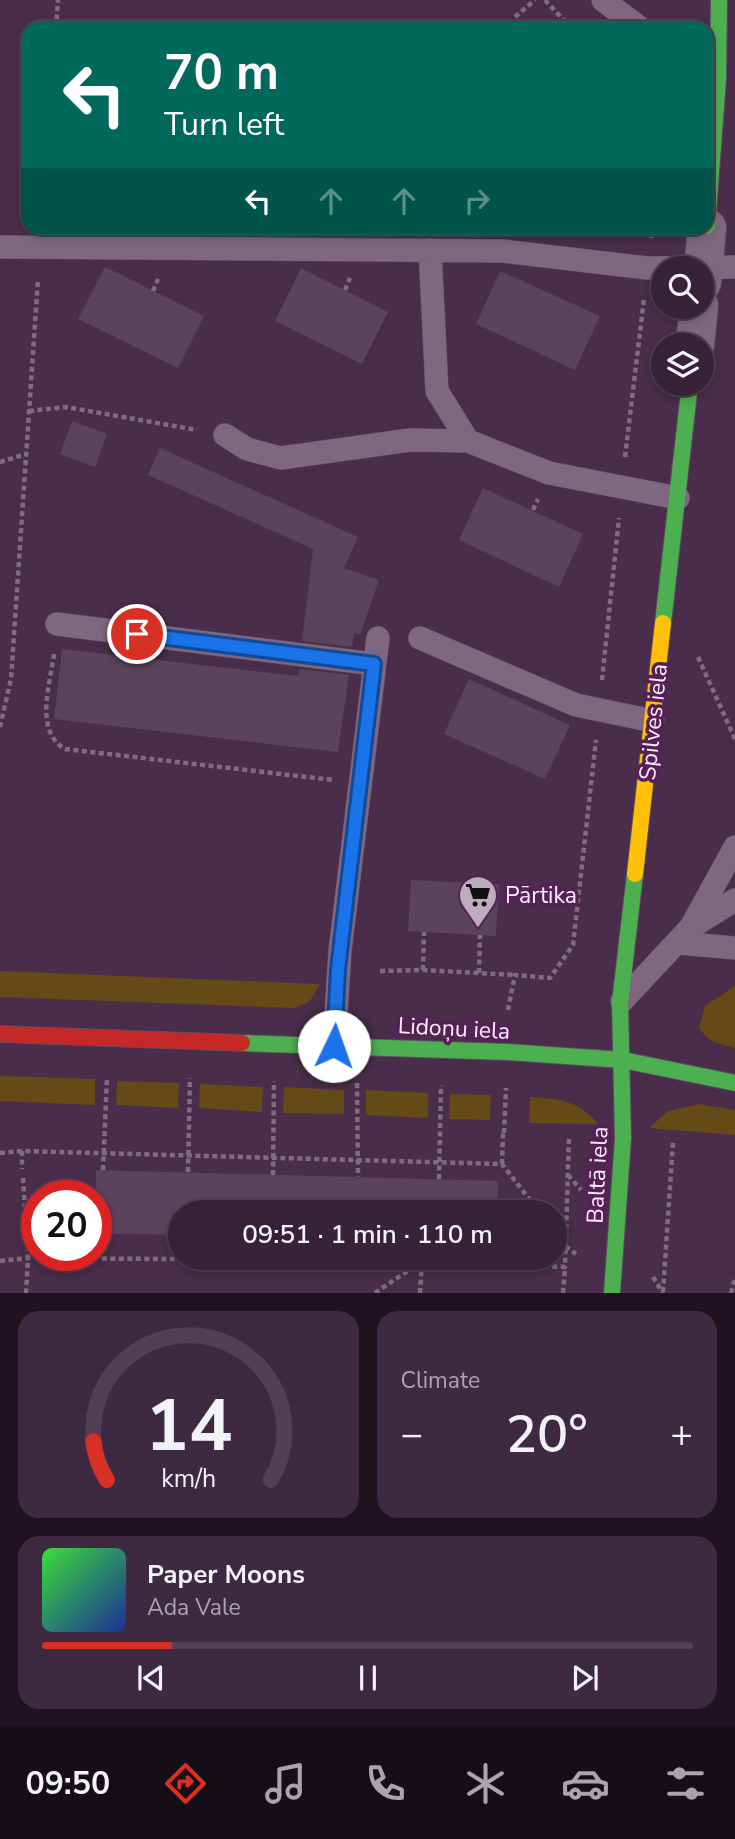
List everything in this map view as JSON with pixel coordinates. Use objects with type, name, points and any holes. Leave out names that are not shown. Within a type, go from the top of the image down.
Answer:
[{"type":"street","points":[[714,62],[719,0]]},
{"type":"street","points":[[708,235],[711,256]]},
{"type":"street","name":"Spilves iela","points":[[623,1060],[620,1003],[690,396]]},
{"type":"street","name":"Lidoņu iela","points":[[0,1034],[359,1046],[623,1060],[735,1083]]},
{"type":"street","name":"Baltā iela","points":[[612,1293],[623,1139],[623,1060]]},
{"type":"lane","points":[[603,0],[631,21]]},
{"type":"lane","points":[[0,247],[503,251],[651,268]]},
{"type":"lane","points":[[430,250],[437,391],[468,441]]},
{"type":"lane","points":[[225,435],[247,449],[281,458],[410,440],[468,441],[549,473],[678,498]]},
{"type":"lane","points":[[57,624],[374,664]]},
{"type":"lane","points":[[334,1046],[338,969],[378,638]]},
{"type":"lane","points":[[420,638],[576,705],[653,721]]},
{"type":"lane","points":[[685,935],[735,847]]},
{"type":"lane","points":[[620,1003],[685,935],[735,900]]},
{"type":"lane","points":[[685,935],[735,948]]},
{"type":"path","points":[[56,21],[58,0]]},
{"type":"path","points":[[515,18],[535,0]]},
{"type":"path","points":[[545,0],[564,21]]},
{"type":"path","points":[[380,971],[422,970],[550,978],[573,945],[651,235]]},
{"type":"path","points":[[0,727],[11,679],[40,248]]},
{"type":"path","points":[[29,411],[66,407],[225,435]]},
{"type":"path","points":[[0,462],[26,454]]},
{"type":"path","points":[[57,624],[46,718],[53,741],[65,749],[361,783]]},
{"type":"path","points":[[422,970],[424,932]]},
{"type":"path","points":[[479,973],[480,935]]},
{"type":"path","points":[[508,1010],[515,975]]},
{"type":"path","points":[[103,1170],[109,1037]]},
{"type":"path","points":[[188,1172],[191,1040]]},
{"type":"path","points":[[273,1175],[275,1043]]},
{"type":"path","points":[[358,1177],[356,1159],[359,1046]]},
{"type":"path","points":[[439,1179],[443,1050]]},
{"type":"path","points":[[506,1096],[502,1164],[530,1200]]},
{"type":"path","points":[[567,1200],[569,1136]]},
{"type":"path","points":[[663,1293],[673,1142]]},
{"type":"path","points":[[22,1151],[22,1169]]},
{"type":"path","points":[[0,1153],[105,1152],[502,1164]]},
{"type":"path","points":[[0,1261],[21,1259]]},
{"type":"path","points":[[112,1259],[168,1259]]},
{"type":"path","points":[[375,1293],[409,1270]]},
{"type":"path","points":[[420,1293],[421,1270]]},
{"type":"path","points":[[562,1293],[565,1270]]},
{"type":"path","points":[[26,1293],[27,1271]]},
{"type":"path","points":[[731,1293],[735,1278]]},
{"type":"shaded area","points":[[0,971],[320,984],[310,1001],[295,1008],[0,997]]},
{"type":"shaded area","points":[[735,986],[735,1048],[710,1039],[699,1027],[705,1006]]},
{"type":"shaded area","points":[[0,1076],[95,1079],[95,1105],[0,1101]]},
{"type":"shaded area","points":[[117,1081],[179,1083],[178,1108],[116,1105]]},
{"type":"shaded area","points":[[200,1084],[263,1087],[262,1112],[199,1108]]},
{"type":"shaded area","points":[[284,1087],[344,1090],[344,1114],[283,1113]]},
{"type":"shaded area","points":[[366,1090],[428,1093],[428,1118],[366,1115]]},
{"type":"shaded area","points":[[450,1094],[491,1095],[490,1120],[449,1119]]},
{"type":"shaded area","points":[[530,1097],[576,1105],[598,1124],[529,1123]]},
{"type":"shaded area","points":[[699,1104],[735,1110],[735,1135],[649,1128],[668,1111]]},
{"type":"building","points":[[105,267],[204,316],[178,368],[78,319]]},
{"type":"building","points":[[301,268],[388,312],[362,364],[275,321]]},
{"type":"building","points":[[500,271],[600,316],[575,370],[476,324]]},
{"type":"building","points":[[72,421],[107,434],[95,467],[60,454]]},
{"type":"building","points":[[160,448],[358,537],[344,568],[379,580],[360,635],[354,633],[352,647],[302,641],[313,549],[148,475]]},
{"type":"building","points":[[483,488],[583,534],[559,587],[459,540]]},
{"type":"building","points":[[62,649],[298,676],[299,669],[349,675],[338,752],[54,719]]},
{"type":"building","points":[[469,679],[570,725],[545,779],[444,734]]},
{"type":"building","points":[[411,880],[499,884],[496,936],[408,931]]},
{"type":"building","points":[[96,1170],[498,1181],[497,1200],[168,1200],[168,1235],[112,1233],[112,1180],[96,1180]]},
{"type":"traffic: fast","points":[[714,132],[719,0]]},
{"type":"traffic: fast","points":[[663,623],[689,396]]},
{"type":"traffic: fast","points":[[612,1293],[623,1139],[620,1003],[635,874]]},
{"type":"traffic: fast","points":[[242,1043],[507,1052],[623,1060],[735,1083]]},
{"type":"traffic: slow","points":[[635,874],[663,623]]},
{"type":"traffic: jam","points":[[0,1034],[242,1043]]},
{"type":"place","name":"Pārtika","points":[[478,929]]},
{"type":"route","points":[[137,634],[374,664],[338,969],[334,1046]]}]
